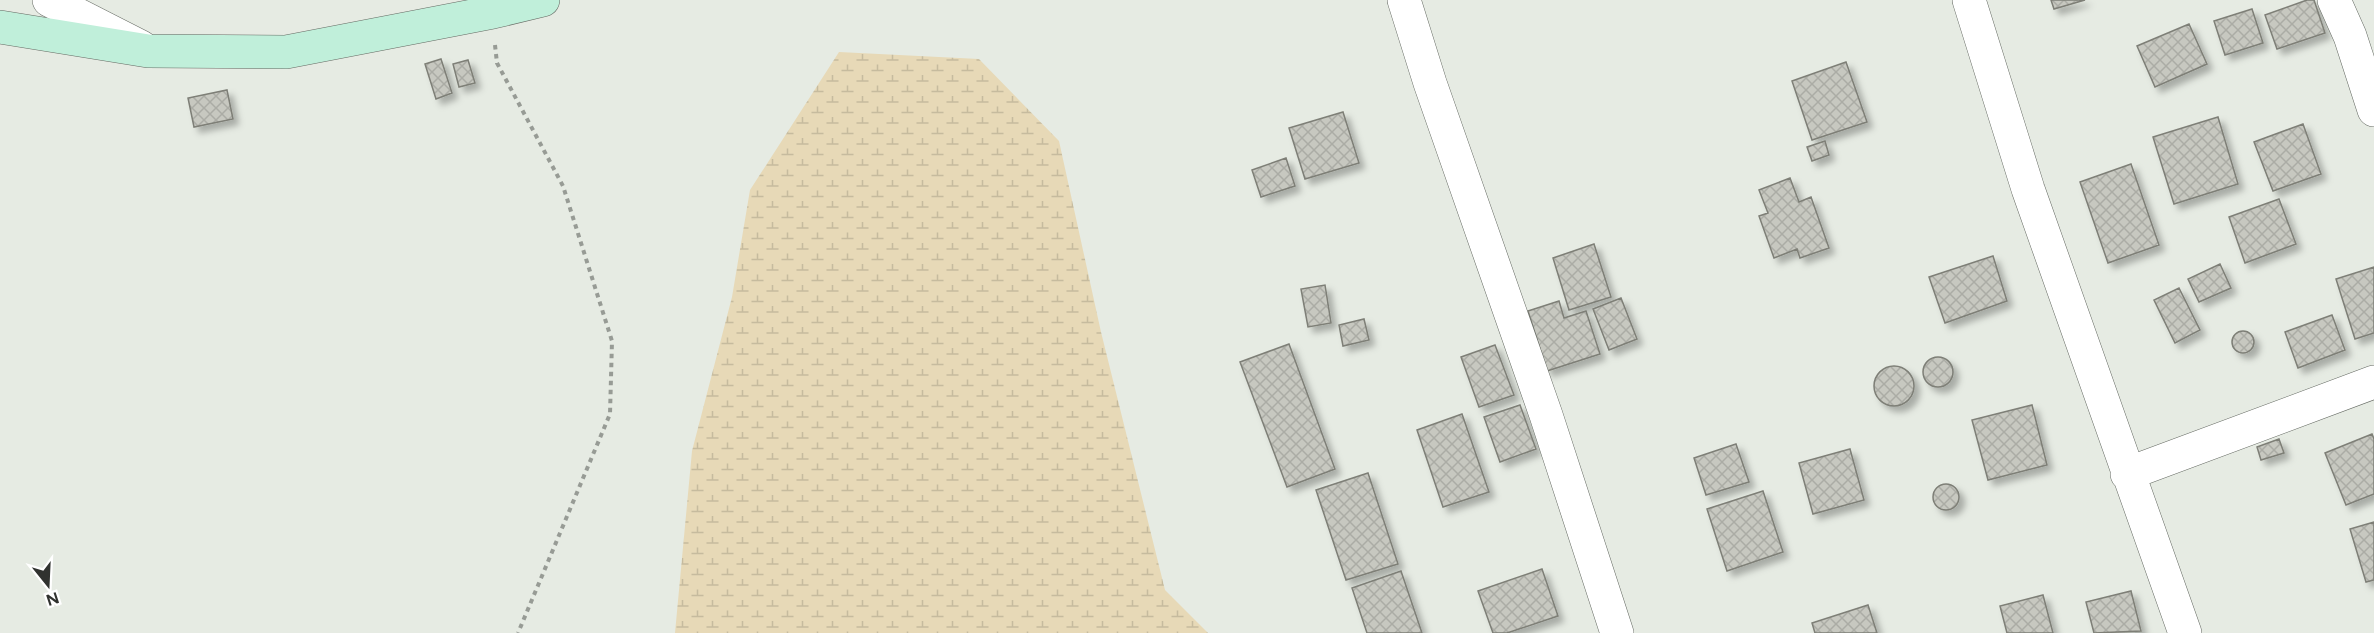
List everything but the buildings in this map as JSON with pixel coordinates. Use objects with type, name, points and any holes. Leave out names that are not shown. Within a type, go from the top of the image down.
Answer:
[{"type":"street","points":[[49,0],[148,51]]},
{"type":"street","points":[[0,27],[148,51],[286,52],[493,12],[543,0]]},
{"type":"street","points":[[1404,0],[1430,83],[1546,415],[1617,633]]},
{"type":"street","points":[[1969,0],[2028,189],[2185,633]]},
{"type":"street","points":[[2334,0],[2362,42],[2374,110]]},
{"type":"street","points":[[2127,474],[2374,382]]},
{"type":"path","points":[[493,12],[497,63],[563,186],[612,341],[610,414],[518,633]]},
{"type":"green space","points":[[839,52],[979,59],[1059,141],[1101,332],[1165,590],[1208,633],[675,633],[692,451],[732,297],[750,190]]}]
